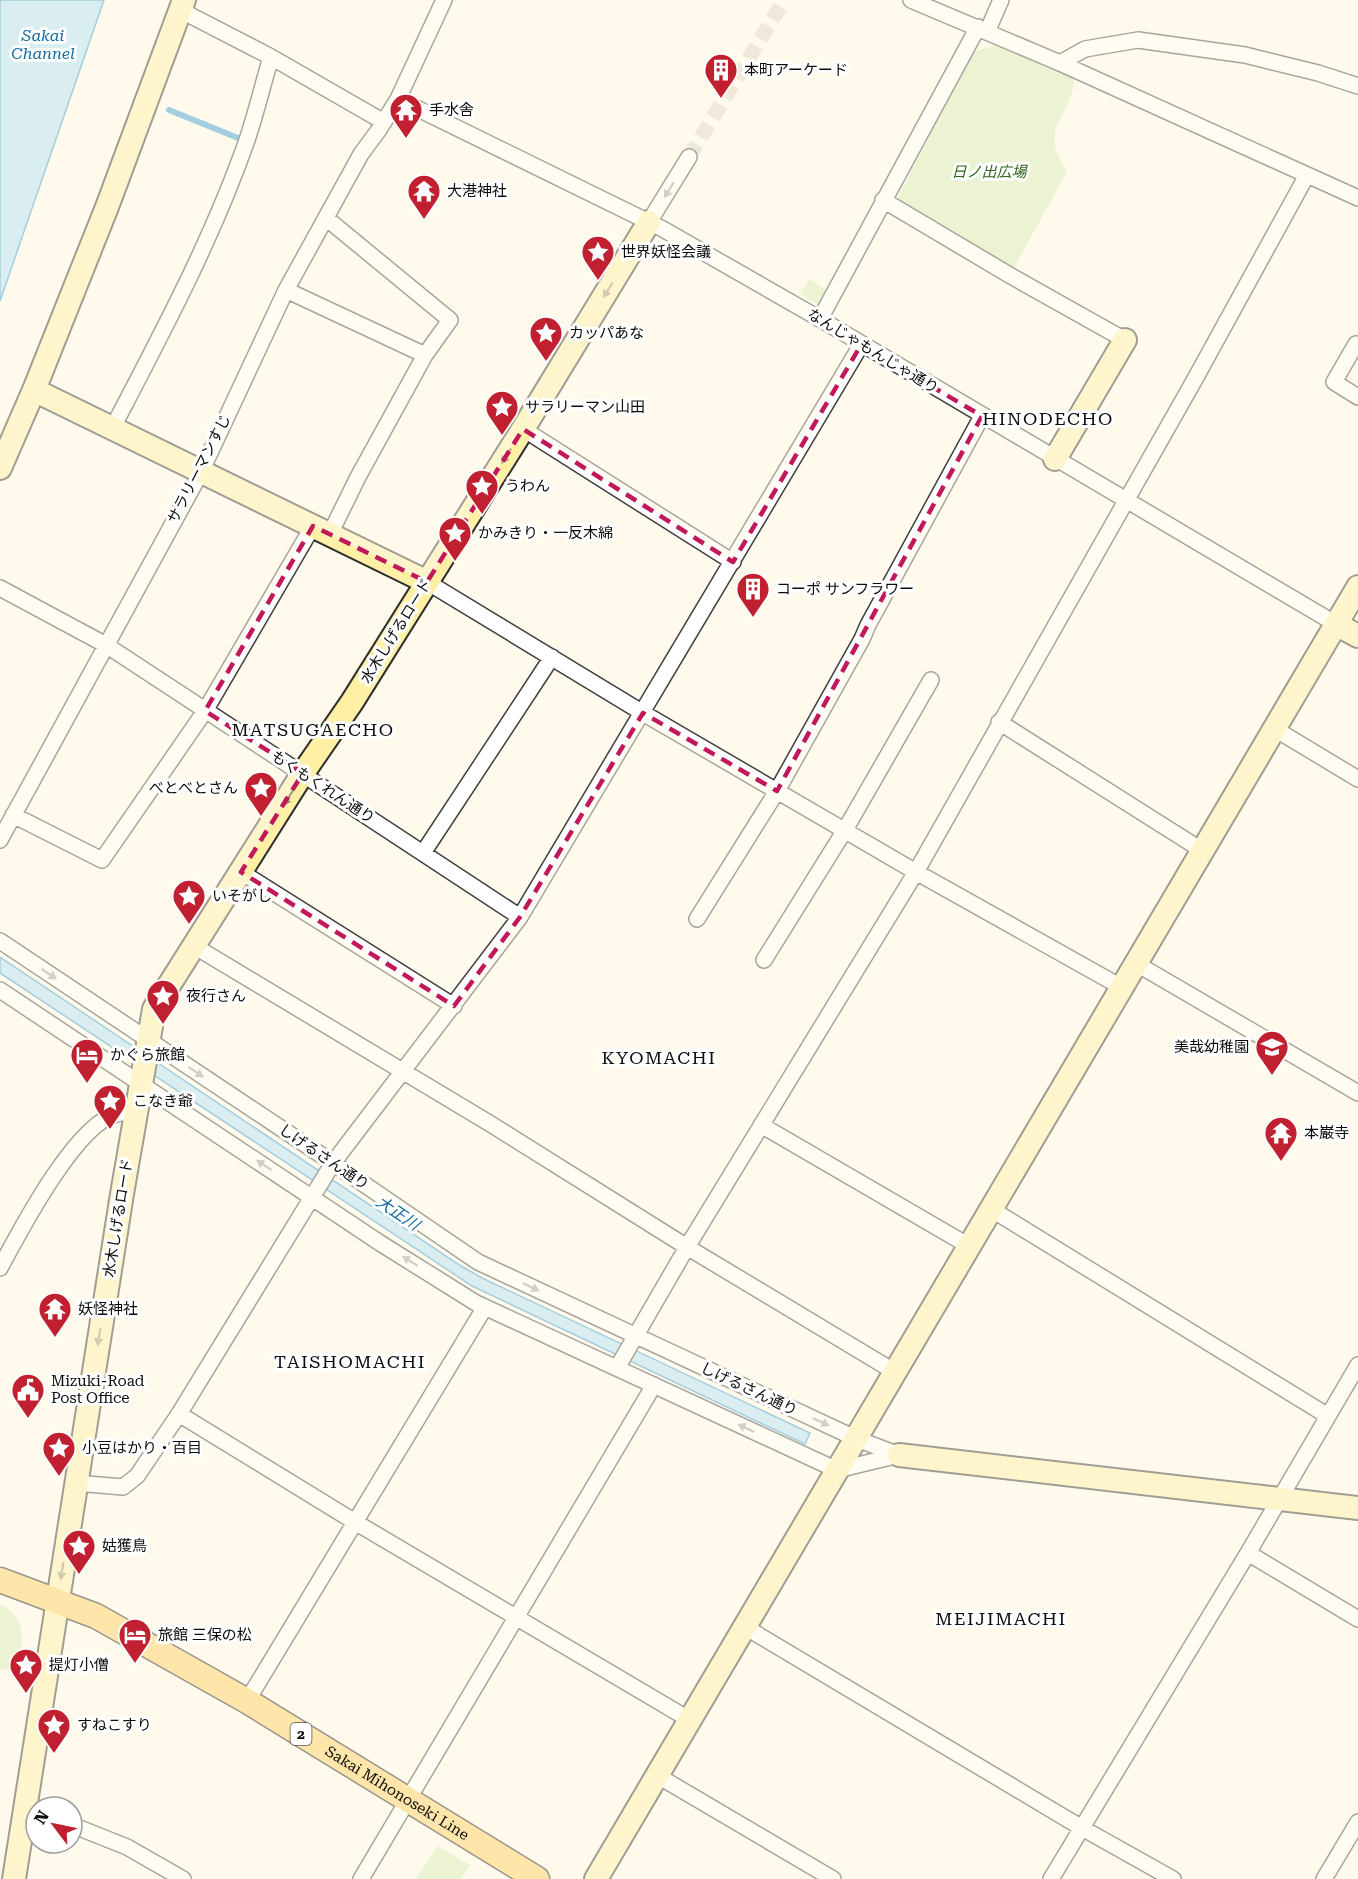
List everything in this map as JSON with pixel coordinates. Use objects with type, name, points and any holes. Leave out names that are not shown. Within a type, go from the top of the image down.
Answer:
[{"type":"main road","name":"Sakai Mihonoseki Line","points":[[0,1580],[96,1616],[247,1701],[537,1879]]},
{"type":"street","name":"サラリーマンすじ","points":[[0,840],[201,472],[286,290],[361,154],[398,99],[444,0]]},
{"type":"street","points":[[911,0],[1060,63],[1358,198]]},
{"type":"street","points":[[820,320],[884,200],[1001,0]]},
{"type":"street","points":[[0,468],[34,390],[107,207],[182,5],[384,122]]},
{"type":"street","points":[[1060,63],[1085,49],[1138,40],[1245,54],[1358,86]]},
{"type":"street","points":[[112,429],[218,212],[247,139],[270,57]]},
{"type":"street","name":"なんじゃもんじゃ通り","points":[[398,99],[649,222],[1336,624]]},
{"type":"street","points":[[649,222],[689,157]]},
{"type":"street","points":[[617,1368],[687,1246],[916,872],[1307,175]]},
{"type":"street","points":[[884,200],[1011,276],[1125,340],[1055,459]]},
{"type":"street","points":[[14,815],[102,860],[206,711],[358,477],[425,355],[450,320],[326,218]]},
{"type":"street","name":"水木しげるロード","points":[[33,1795],[76,1483],[147,1039],[154,1009],[303,773],[352,702],[524,429],[649,222]]},
{"type":"street","points":[[286,290],[425,355]]},
{"type":"street","points":[[1356,344],[1334,382],[1358,397]]},
{"type":"street","points":[[76,1483],[123,1487],[137,1476],[179,1414],[333,1163],[520,917],[861,345]]},
{"type":"street","points":[[34,390],[427,582],[643,713],[916,872],[1123,988]]},
{"type":"street","points":[[697,919],[777,791],[982,416]]},
{"type":"street","points":[[524,429],[733,562]]},
{"type":"street","points":[[596,1879],[1358,587]]},
{"type":"street","name":"もくもくれん通り","points":[[0,588],[106,645],[520,917]]},
{"type":"street","points":[[1336,624],[1358,636]]},
{"type":"street","points":[[423,853],[552,657]]},
{"type":"street","points":[[764,960],[845,830],[931,680]]},
{"type":"street","points":[[999,722],[1203,851]]},
{"type":"street","points":[[1275,729],[1358,779]]},
{"type":"street","points":[[241,872],[454,1006]]},
{"type":"street","name":"しげるさん通り","points":[[0,941],[478,1262],[857,1439],[899,1455]]},
{"type":"street","points":[[194,946],[489,1123],[895,1372]]},
{"type":"street","points":[[1137,964],[1358,1093]]},
{"type":"street","points":[[0,990],[380,1243],[485,1306],[837,1470],[899,1455],[1358,1508]]},
{"type":"street","points":[[0,1268],[53,1176],[96,1125],[116,1114],[135,1113]]},
{"type":"street","points":[[761,1125],[969,1246]]},
{"type":"street","points":[[992,1209],[1328,1416]]},
{"type":"street","points":[[247,1701],[485,1306]]},
{"type":"street","points":[[1051,1879],[1358,1365]]},
{"type":"street","points":[[361,1879],[654,1385]]},
{"type":"street","points":[[179,1414],[355,1522],[690,1720]]},
{"type":"street","points":[[1248,1552],[1358,1619]]},
{"type":"street","points":[[745,1627],[1082,1828],[1173,1879]]},
{"type":"street","points":[[658,1776],[833,1879]]},
{"type":"street","points":[[1324,1879],[1358,1822]]},
{"type":"street","points":[[84,1830],[127,1847],[183,1879]]},
{"type":"street","name":"水木しげるロード","points":[[14,1879],[24,1840]]},
{"type":"highlighted area","points":[[861,345],[982,416],[777,791],[643,713],[520,917],[454,1006],[241,872],[303,773],[205,711],[313,526],[427,582],[523,429],[733,562]]},
{"type":"green space","name":"日ノ出広場","points":[[996,45],[1074,75],[1073,89],[1055,131],[1054,142],[1067,171],[1012,272],[899,205],[898,197],[973,52]]},
{"type":"green space","points":[[809,279],[831,293],[822,308],[800,294]]},
{"type":"green space","points":[[0,1604],[10,1610],[20,1625],[22,1643],[18,1673],[0,1669]]},
{"type":"green space","points":[[438,1846],[470,1865],[461,1879],[416,1879]]},
{"type":"water","name":"Sakai Channel","points":[[0,0],[104,0],[0,301]]},
{"type":"water","points":[[0,957],[461,1266],[810,1433],[805,1444],[472,1286],[0,973]]},
{"type":"waterway","points":[[169,110],[238,138]]},
{"type":"tunnel","points":[[689,157],[784,0]]},
{"type":"place","name":"本町アーケード","points":[[721,99]]},
{"type":"place","name":"手水舎","points":[[406,139]]},
{"type":"place","name":"大港神社","points":[[424,220]]},
{"type":"place","name":"世界妖怪会議","points":[[598,281]]},
{"type":"place","name":"カッパあな","points":[[546,362]]},
{"type":"place","name":"サラリーマン山田","points":[[502,436]]},
{"type":"place","name":"うわん","points":[[482,515]]},
{"type":"place","name":"かみきり・一反木綿","points":[[455,562]]},
{"type":"place","name":"コーポ サンフラワー","points":[[753,618]]},
{"type":"place","name":"べとべとさん","points":[[261,817]]},
{"type":"place","name":"いそがし","points":[[189,925]]},
{"type":"place","name":"夜行さん","points":[[163,1025]]},
{"type":"place","name":"美哉幼稚園","points":[[1272,1076]]},
{"type":"place","name":"かぐら旅館","points":[[87,1084]]},
{"type":"place","name":"こなき爺","points":[[110,1130]]},
{"type":"place","name":"本巌寺","points":[[1281,1162]]},
{"type":"place","name":"妖怪神社","points":[[55,1338]]},
{"type":"place","name":"Mizuki-Road Post Office","points":[[28,1419]]},
{"type":"place","name":"小豆はかり・百目","points":[[59,1477]]},
{"type":"place","name":"姑獲鳥","points":[[79,1575]]},
{"type":"place","name":"旅館 三保の松","points":[[135,1664]]},
{"type":"place","name":"提灯小僧","points":[[26,1694]]},
{"type":"place","name":"すねこすり","points":[[54,1754]]},
{"type":"district","name":"HINODECHO","points":[[1048,418]]},
{"type":"district","name":"MATSUGAECHO","points":[[313,729]]},
{"type":"district","name":"KYOMACHI","points":[[659,1057]]},
{"type":"district","name":"TAISHOMACHI","points":[[350,1361]]},
{"type":"district","name":"MEIJIMACHI","points":[[1001,1618]]},
{"type":"water label","name":"大正川","points":[[398,1213]]}]
